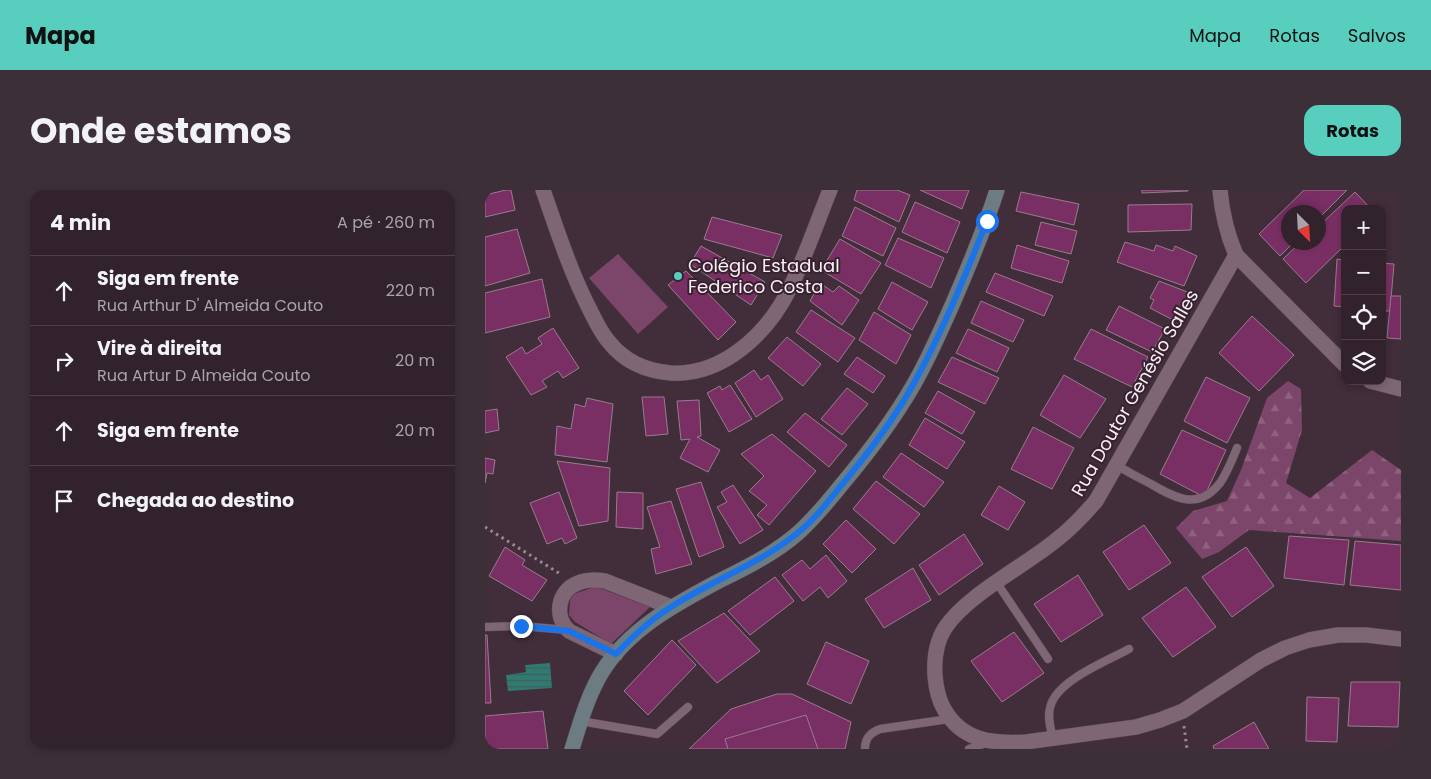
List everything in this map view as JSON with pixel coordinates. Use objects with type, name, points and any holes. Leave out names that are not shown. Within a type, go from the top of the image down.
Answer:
[{"type":"street","points":[[543,190],[571,268],[607,341],[619,354],[639,366],[658,372],[682,374],[705,369],[727,359],[751,341],[774,316],[790,288],[829,190]]},
{"type":"street","points":[[572,749],[580,721],[602,672],[616,654],[642,628],[671,606],[767,555],[797,534],[854,470],[884,431],[914,384],[942,327],[987,221],[997,190]]},
{"type":"street","points":[[1220,190],[1227,236],[1236,255],[1341,360]]},
{"type":"street","name":"Rua Doutor Genésio Salles","points":[[1236,255],[1096,501],[1078,522],[1055,542],[956,614],[944,630],[937,648],[934,667],[936,686],[941,704],[949,719],[973,737],[990,742],[1008,743],[1053,739],[1136,727],[1160,720],[1183,711],[1261,660],[1285,648],[1309,640],[1338,635],[1366,635],[1401,639]]},
{"type":"street","points":[[1386,385],[1401,389]]},
{"type":"street","points":[[616,654],[569,631],[563,625],[560,619],[559,604],[567,590],[575,583],[594,580],[605,581],[671,606]]},
{"type":"lane","points":[[1117,465],[1170,495],[1182,500],[1197,500],[1213,490],[1220,482],[1237,448]]},
{"type":"lane","points":[[997,583],[1048,659]]},
{"type":"lane","points":[[485,627],[521,626],[569,631]]},
{"type":"lane","points":[[1053,739],[1049,720],[1050,707],[1056,693],[1071,681],[1129,649]]},
{"type":"lane","points":[[580,721],[657,734],[688,707]]},
{"type":"lane","points":[[865,749],[865,741],[871,733],[880,728],[949,719]]},
{"type":"lane","points":[[969,749],[990,742]]},
{"type":"path","points":[[485,527],[575,583]]},
{"type":"path","points":[[1183,711],[1187,749]]},
{"type":"green space","points":[[618,254],[668,307],[638,334],[589,278]]},
{"type":"green space","points":[[1288,381],[1301,389],[1302,430],[1286,483],[1310,498],[1372,450],[1401,470],[1401,541],[1249,530],[1219,552],[1202,559],[1176,528],[1193,511],[1227,501],[1241,470],[1267,398]]},
{"type":"green space","points":[[591,588],[600,588],[650,607],[611,644],[575,622],[569,615],[570,600],[574,594]]},
{"type":"shaded area","points":[[550,663],[552,688],[508,691],[506,675],[526,672],[525,665]]},
{"type":"building","points":[[511,190],[515,210],[485,217],[485,195]]},
{"type":"building","points":[[857,190],[897,190],[910,195],[899,222],[854,200]]},
{"type":"building","points":[[920,190],[969,190],[962,209]]},
{"type":"building","points":[[1142,190],[1188,190],[1188,191],[1142,193]]},
{"type":"building","points":[[1304,190],[1347,190],[1326,211],[1326,205],[1289,205]]},
{"type":"building","points":[[1021,192],[1079,204],[1074,225],[1016,211]]},
{"type":"building","points":[[1355,192],[1367,205],[1341,205]]},
{"type":"building","points":[[915,202],[960,222],[947,253],[902,232]]},
{"type":"building","points":[[1192,204],[1191,230],[1128,232],[1128,205]]},
{"type":"building","points":[[1341,205],[1341,249],[1306,283],[1283,259],[1293,250],[1326,250],[1326,219]]},
{"type":"building","points":[[855,207],[896,228],[883,256],[842,236]]},
{"type":"building","points":[[1281,212],[1281,250],[1286,250],[1280,256],[1259,234]]},
{"type":"building","points":[[712,217],[782,235],[773,258],[704,239]]},
{"type":"building","points":[[1041,222],[1077,231],[1071,254],[1035,245]]},
{"type":"building","points":[[517,229],[530,273],[485,286],[485,237]]},
{"type":"building","points":[[898,238],[944,258],[931,288],[885,265]]},
{"type":"building","points":[[840,239],[881,263],[861,294],[821,270]]},
{"type":"building","points":[[1125,242],[1154,251],[1156,245],[1173,251],[1175,246],[1197,256],[1184,286],[1117,262]]},
{"type":"building","points":[[1017,245],[1069,261],[1062,283],[1011,268]]},
{"type":"building","points":[[701,246],[765,282],[751,305],[690,264]]},
{"type":"building","points":[[1337,259],[1341,260],[1341,307],[1334,306]]},
{"type":"building","points":[[1386,263],[1394,264],[1390,311],[1386,311]]},
{"type":"building","points":[[686,271],[736,322],[718,340],[668,285]]},
{"type":"building","points":[[995,273],[1053,296],[1044,316],[986,292]]},
{"type":"building","points":[[542,279],[550,317],[485,333],[485,293]]},
{"type":"building","points":[[1159,281],[1190,293],[1175,321],[1150,308],[1154,300],[1150,298]]},
{"type":"building","points":[[892,282],[928,302],[912,330],[878,309]]},
{"type":"building","points":[[820,283],[833,292],[839,286],[859,300],[842,325],[810,301]]},
{"type":"building","points":[[1391,296],[1401,296],[1401,339],[1387,338]]},
{"type":"building","points":[[981,301],[1024,320],[1013,342],[971,323]]},
{"type":"building","points":[[1119,306],[1165,329],[1152,352],[1106,330]]},
{"type":"building","points":[[811,310],[855,338],[838,362],[796,332]]},
{"type":"building","points":[[874,312],[911,335],[896,364],[859,340]]},
{"type":"building","points":[[1252,316],[1294,355],[1259,391],[1219,353]]},
{"type":"building","points":[[553,328],[579,368],[563,378],[558,371],[542,381],[547,387],[531,395],[506,357],[522,347],[526,354],[542,344],[538,338]]},
{"type":"building","points":[[968,329],[1009,348],[997,372],[956,353]]},
{"type":"building","points":[[1091,329],[1148,357],[1132,387],[1074,359]]},
{"type":"building","points":[[787,337],[821,364],[803,386],[768,358]]},
{"type":"building","points":[[857,357],[885,376],[873,393],[844,374]]},
{"type":"building","points":[[952,357],[999,378],[985,404],[938,382]]},
{"type":"building","points":[[754,370],[761,380],[768,375],[783,399],[756,417],[735,383]]},
{"type":"building","points":[[1064,375],[1106,399],[1080,438],[1040,415]]},
{"type":"building","points":[[1206,377],[1250,398],[1227,443],[1184,421]]},
{"type":"building","points":[[730,385],[752,419],[729,432],[707,393],[720,386],[722,390]]},
{"type":"building","points":[[847,388],[868,404],[842,435],[821,419]]},
{"type":"building","points":[[938,391],[975,412],[962,434],[925,413]]},
{"type":"building","points":[[642,397],[664,397],[668,434],[646,436]]},
{"type":"building","points":[[587,398],[613,404],[607,462],[555,455],[557,426],[571,429],[575,404],[585,407]]},
{"type":"building","points":[[699,400],[701,436],[697,437],[720,450],[708,472],[680,458],[690,439],[681,440],[677,401]]},
{"type":"building","points":[[497,409],[499,430],[485,433],[485,411]]},
{"type":"building","points":[[805,413],[847,445],[829,467],[787,432]]},
{"type":"building","points":[[925,418],[965,442],[947,469],[909,445]]},
{"type":"building","points":[[1033,427],[1074,448],[1052,489],[1011,469]]},
{"type":"building","points":[[1182,430],[1226,450],[1204,497],[1160,474]]},
{"type":"building","points":[[772,434],[816,471],[769,525],[757,515],[767,505],[749,491],[764,476],[741,454]]},
{"type":"building","points":[[901,453],[944,482],[924,507],[883,477]]},
{"type":"building","points":[[485,458],[495,460],[493,474],[487,473],[485,483]]},
{"type":"building","points":[[557,461],[610,468],[608,521],[579,526]]},
{"type":"building","points":[[876,481],[920,514],[894,544],[853,509]]},
{"type":"building","points":[[701,482],[724,547],[699,557],[676,489]]},
{"type":"building","points":[[733,485],[763,530],[740,544],[717,507],[727,502],[721,492]]},
{"type":"building","points":[[999,486],[1025,502],[1008,530],[981,515]]},
{"type":"building","points":[[559,492],[577,538],[565,544],[562,538],[547,544],[530,503]]},
{"type":"building","points":[[617,492],[643,493],[643,529],[616,527]]},
{"type":"building","points":[[671,501],[692,564],[656,574],[651,549],[660,547],[647,507]]},
{"type":"building","points":[[846,520],[876,549],[852,573],[823,544]]},
{"type":"building","points":[[1144,525],[1171,563],[1129,590],[1103,552]]},
{"type":"building","points":[[964,534],[983,564],[939,595],[919,565]]},
{"type":"building","points":[[1289,536],[1349,540],[1344,585],[1284,578]]},
{"type":"building","points":[[1355,541],[1401,545],[1401,590],[1350,585]]},
{"type":"building","points":[[505,547],[525,560],[522,565],[547,580],[532,601],[489,576]]},
{"type":"building","points":[[1246,547],[1274,586],[1232,617],[1202,577]]},
{"type":"building","points":[[826,555],[847,581],[828,598],[820,587],[803,601],[782,575],[802,560],[810,569]]},
{"type":"building","points":[[913,568],[931,600],[884,628],[865,599]]},
{"type":"building","points":[[1078,575],[1103,615],[1061,642],[1034,604]]},
{"type":"building","points":[[775,577],[794,601],[750,635],[728,611]]},
{"type":"building","points":[[1186,587],[1216,627],[1173,657],[1142,618]]},
{"type":"building","points":[[724,613],[760,651],[717,683],[678,641]]},
{"type":"building","points":[[1014,632],[1044,673],[1002,702],[971,661]]},
{"type":"building","points":[[485,635],[487,635],[491,703],[485,703]]},
{"type":"building","points":[[672,640],[696,665],[648,715],[624,691]]},
{"type":"building","points":[[826,642],[869,661],[851,704],[807,684]]},
{"type":"building","points":[[1351,682],[1400,682],[1398,727],[1348,726]]},
{"type":"building","points":[[777,694],[792,694],[851,722],[845,749],[689,749],[731,709]]},
{"type":"building","points":[[1307,697],[1339,698],[1337,742],[1306,741]]},
{"type":"building","points":[[543,711],[548,749],[485,749],[485,716]]},
{"type":"building","points":[[806,715],[818,749],[728,749],[725,739]]},
{"type":"building","points":[[1254,722],[1269,749],[1214,749],[1213,746]]},
{"type":"place","name":"Colégio Estadual Federico Costa","points":[[678,276]]},
{"type":"route","points":[[521,626],[569,631],[616,654],[642,628],[671,606],[767,555],[797,534],[854,470],[884,431],[914,384],[942,327],[987,221]]}]
